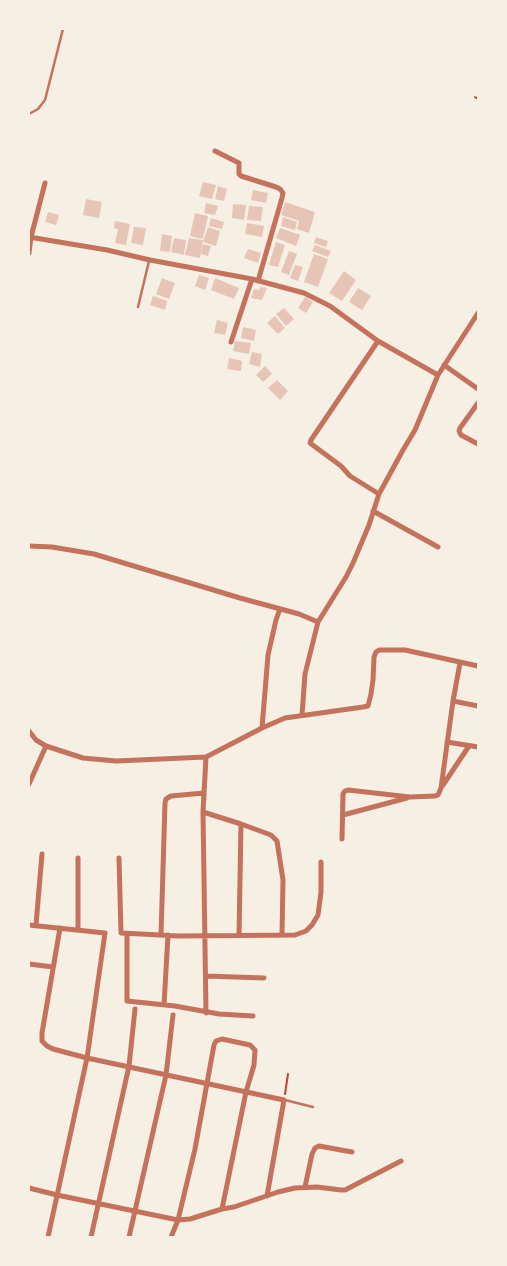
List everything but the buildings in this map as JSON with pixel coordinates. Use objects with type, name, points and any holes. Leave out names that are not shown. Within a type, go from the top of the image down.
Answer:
[{"type":"street","points":[[215,151],[239,163],[239,174],[242,176],[280,189],[283,193],[255,280],[231,342]]},
{"type":"street","points":[[29,253],[30,237],[44,183]]},
{"type":"street","points":[[30,237],[107,250],[255,280],[293,290],[330,306],[378,340],[438,375]]},
{"type":"street","points":[[302,715],[306,674],[318,622],[353,563],[379,494],[415,430],[438,375],[478,314]]},
{"type":"street","points":[[378,340],[310,443],[341,466],[350,476],[379,494]]},
{"type":"street","points":[[444,365],[478,389]]},
{"type":"street","points":[[478,402],[459,431],[461,435],[478,444]]},
{"type":"street","points":[[374,511],[438,547]]},
{"type":"street","points":[[29,546],[52,547],[94,554],[299,614],[318,622]]},
{"type":"street","points":[[262,728],[268,654],[280,609]]},
{"type":"street","points":[[29,731],[36,740],[46,746],[84,758],[116,761],[206,757],[285,718],[368,706],[373,680],[374,656],[379,650],[405,650],[478,666]]},
{"type":"street","points":[[441,788],[460,663]]},
{"type":"street","points":[[453,701],[478,706]]},
{"type":"street","points":[[448,742],[478,747]]},
{"type":"street","points":[[29,784],[46,746]]},
{"type":"street","points":[[342,839],[343,794],[345,791],[410,797],[437,796],[469,746]]},
{"type":"street","points":[[206,757],[203,812],[206,1013]]},
{"type":"street","points":[[161,935],[165,803],[171,796],[204,794]]},
{"type":"street","points":[[343,816],[410,797]]},
{"type":"street","points":[[203,812],[271,835],[277,841],[283,880],[282,935]]},
{"type":"street","points":[[239,935],[241,824]]},
{"type":"street","points":[[36,925],[42,854]]},
{"type":"street","points":[[78,858],[78,930]]},
{"type":"street","points":[[119,858],[121,933],[206,936],[295,935],[306,930],[312,925],[318,915],[321,892],[321,862]]},
{"type":"street","points":[[29,924],[105,933],[87,1058],[48,1237]]},
{"type":"street","points":[[60,928],[42,1041],[47,1046],[87,1058],[284,1100],[267,1196]]},
{"type":"street","points":[[127,934],[127,1002],[164,1005],[206,1013],[253,1016]]},
{"type":"street","points":[[164,1005],[168,935]]},
{"type":"street","points":[[29,964],[53,967]]},
{"type":"street","points":[[206,976],[264,978]]},
{"type":"street","points":[[91,1237],[129,1066],[135,1010]]},
{"type":"street","points":[[129,1237],[166,1075],[174,1015]]},
{"type":"street","points":[[171,1237],[178,1220],[194,1149],[214,1045],[216,1040],[222,1038],[250,1044],[255,1050],[254,1064],[246,1092],[222,1209]]},
{"type":"street","points":[[305,1187],[315,1148],[319,1146],[352,1152]]},
{"type":"street","points":[[29,1188],[178,1220],[190,1219],[234,1207],[295,1188],[317,1187],[345,1190],[400,1161]]},
{"type":"lane","points":[[29,114],[38,109],[44,100],[63,29]]},
{"type":"lane","points":[[138,307],[150,260]]},
{"type":"lane","points":[[284,1100],[313,1107]]},
{"type":"path","points":[[284,1100],[288,1074]]}]
